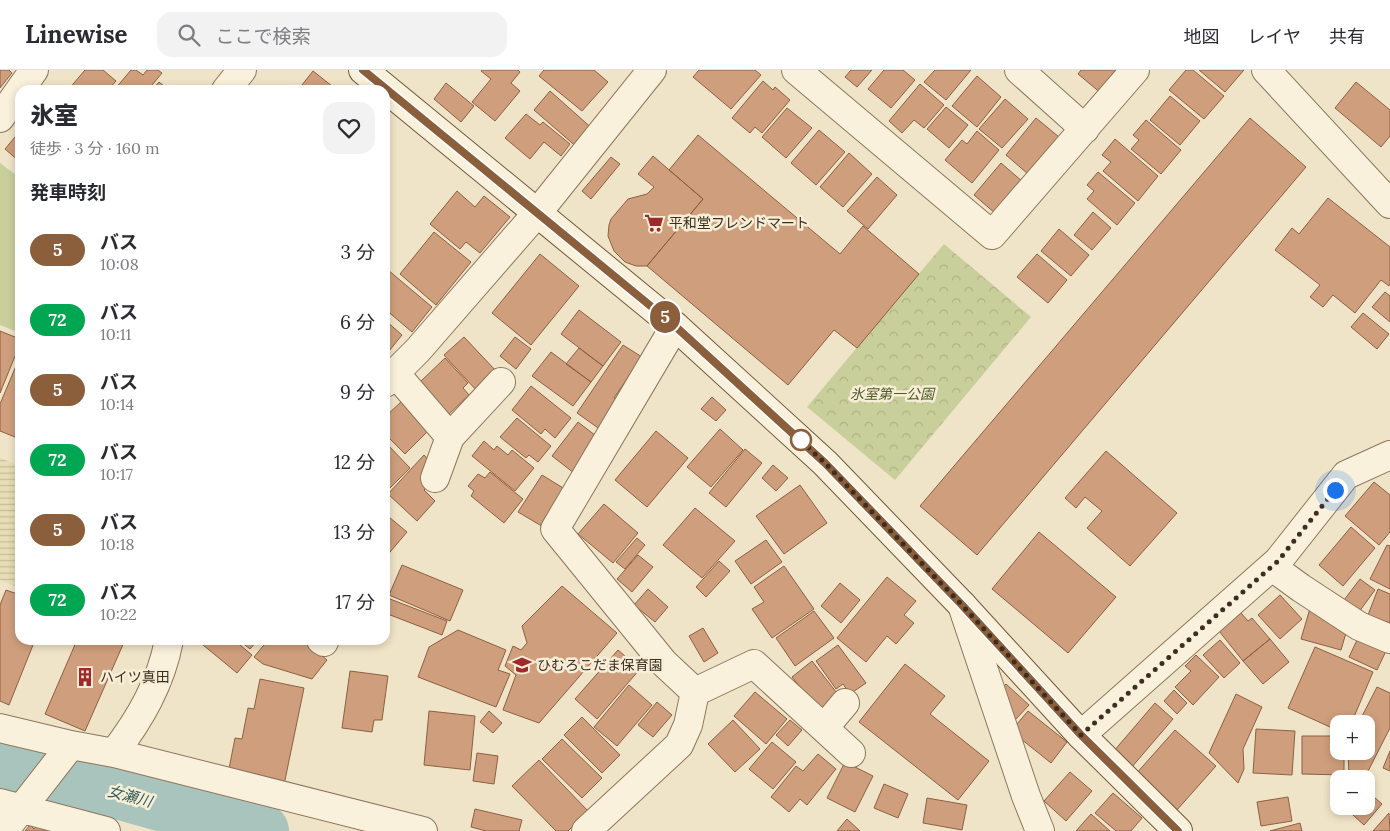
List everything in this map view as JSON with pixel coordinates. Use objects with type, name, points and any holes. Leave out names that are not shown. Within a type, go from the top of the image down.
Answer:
[{"type":"street","points":[[230,85],[242,70]]},
{"type":"street","points":[[362,70],[381,85]]},
{"type":"street","points":[[796,70],[992,235],[1135,70]]},
{"type":"street","points":[[1018,70],[1085,129]]},
{"type":"street","points":[[1266,70],[1390,204]]},
{"type":"street","points":[[450,437],[390,378],[418,350],[538,212],[639,75]]},
{"type":"street","points":[[390,93],[675,326],[825,463],[962,605],[1081,735],[1178,831]]},
{"type":"street","points":[[0,118],[15,103]]},
{"type":"street","points":[[675,326],[555,529],[664,663],[695,692]]},
{"type":"street","points":[[435,478],[450,437],[501,382]]},
{"type":"street","points":[[1081,735],[1272,566],[1346,475],[1390,455]]},
{"type":"street","points":[[1272,566],[1300,588],[1359,626],[1390,639]]},
{"type":"street","points":[[962,605],[1026,796],[1040,831]]},
{"type":"street","points":[[114,754],[151,696],[168,645]]},
{"type":"street","points":[[695,692],[754,664],[851,753]]},
{"type":"street","points":[[586,831],[679,745],[688,725],[695,692]]},
{"type":"street","points":[[824,728],[845,702]]},
{"type":"street","points":[[0,728],[68,750],[114,754],[423,831]]},
{"type":"street","points":[[4,831],[19,801],[68,750]]},
{"type":"street","points":[[19,801],[106,831]]},
{"type":"shaded area","points":[[0,458],[15,464],[15,586],[0,580]]},
{"type":"green space","points":[[0,163],[15,174],[15,331],[0,325]]},
{"type":"green space","name":"氷室第一公園","points":[[944,244],[1031,317],[895,480],[807,407]]},
{"type":"building","points":[[0,70],[9,70],[12,73],[0,88]]},
{"type":"building","points":[[85,70],[103,70],[116,81],[112,85],[72,85]]},
{"type":"building","points":[[131,70],[136,70],[143,75],[147,70],[158,70],[162,73],[152,85],[118,85]]},
{"type":"building","points":[[482,70],[518,70],[520,72],[511,83],[520,91],[495,121],[472,102],[491,79]]},
{"type":"building","points":[[544,70],[594,70],[608,82],[582,111],[539,76]]},
{"type":"building","points":[[699,70],[755,70],[761,75],[731,109],[693,77]]},
{"type":"building","points":[[851,70],[872,70],[857,87],[845,77]]},
{"type":"building","points":[[884,70],[903,70],[915,80],[891,108],[868,89]]},
{"type":"building","points":[[935,70],[971,70],[946,100],[924,82]]},
{"type":"building","points":[[1081,70],[1122,70],[1102,94],[1078,74]]},
{"type":"building","points":[[1186,70],[1193,70],[1224,96],[1204,119],[1169,90]]},
{"type":"building","points":[[1199,70],[1244,70],[1225,92]]},
{"type":"building","points":[[313,71],[331,85],[302,85]]},
{"type":"building","points":[[977,76],[1001,97],[977,127],[952,106]]},
{"type":"building","points":[[763,81],[773,90],[775,87],[790,100],[762,133],[755,127],[750,133],[732,118]]},
{"type":"building","points":[[1356,82],[1390,110],[1390,136],[1381,147],[1335,108]]},
{"type":"building","points":[[446,83],[474,106],[461,122],[434,99]]},
{"type":"building","points":[[920,84],[944,105],[924,128],[914,120],[902,133],[889,121]]},
{"type":"building","points":[[550,91],[595,131],[579,149],[534,110]]},
{"type":"building","points":[[1170,96],[1200,121],[1180,145],[1150,120]]},
{"type":"building","points":[[1005,99],[1028,119],[1002,148],[979,129]]},
{"type":"building","points":[[946,107],[968,125],[949,148],[927,129]]},
{"type":"building","points":[[787,108],[812,128],[786,158],[762,137]]},
{"type":"building","points":[[526,114],[540,125],[543,122],[570,144],[561,156],[544,142],[530,159],[505,138]]},
{"type":"building","points":[[1036,118],[1059,137],[1028,174],[1006,155]]},
{"type":"building","points":[[1250,118],[1306,167],[977,555],[920,506]]},
{"type":"building","points":[[1146,120],[1181,150],[1161,174],[1131,149],[1139,140],[1133,135]]},
{"type":"building","points":[[819,130],[845,152],[816,185],[791,163]]},
{"type":"building","points":[[977,131],[999,150],[972,183],[945,160],[962,140],[967,144]]},
{"type":"building","points":[[698,135],[840,254],[863,226],[919,274],[857,348],[834,330],[788,385],[647,266],[703,199],[669,170]]},
{"type":"building","points":[[15,137],[15,158],[5,149]]},
{"type":"building","points":[[1115,139],[1158,176],[1138,201],[1103,171],[1111,162],[1102,155]]},
{"type":"building","points":[[849,153],[872,174],[843,207],[820,187]]},
{"type":"building","points":[[653,156],[703,199],[647,266],[636,266],[625,262],[614,251],[608,236],[609,225],[611,219],[628,199],[647,194],[654,187],[638,174]]},
{"type":"building","points":[[611,157],[620,164],[591,199],[582,191]]},
{"type":"building","points":[[1001,163],[1023,182],[996,214],[974,195]]},
{"type":"building","points":[[1098,172],[1135,203],[1117,225],[1087,199],[1094,191],[1087,185]]},
{"type":"building","points":[[877,177],[897,195],[868,229],[847,211]]},
{"type":"building","points":[[457,191],[475,207],[484,196],[510,217],[480,253],[466,242],[460,249],[430,224]]},
{"type":"building","points":[[1328,198],[1390,247],[1389,286],[1381,280],[1355,313],[1333,295],[1323,307],[1310,297],[1320,285],[1275,250],[1292,228],[1299,234]]},
{"type":"building","points":[[1093,212],[1111,228],[1092,250],[1074,235]]},
{"type":"building","points":[[1059,229],[1089,255],[1071,276],[1041,251]]},
{"type":"building","points":[[434,232],[471,262],[436,305],[400,274]]},
{"type":"building","points":[[540,254],[579,286],[531,345],[492,313]]},
{"type":"building","points":[[1037,254],[1067,280],[1048,303],[1017,277]]},
{"type":"building","points":[[390,272],[432,307],[412,332],[390,313]]},
{"type":"building","points":[[1385,292],[1390,296],[1390,322],[1372,307]]},
{"type":"building","points":[[579,310],[621,342],[603,366],[561,334]]},
{"type":"building","points":[[1363,313],[1389,334],[1377,349],[1351,327]]},
{"type":"building","points":[[390,324],[402,335],[390,350]]},
{"type":"building","points":[[0,331],[15,337],[15,356],[0,393]]},
{"type":"building","points":[[464,337],[497,372],[477,391],[444,355]]},
{"type":"building","points":[[515,337],[531,349],[516,369],[500,356]]},
{"type":"building","points":[[623,345],[642,357],[614,398],[620,402],[601,430],[577,413]]},
{"type":"building","points":[[579,348],[603,366],[591,382],[566,364]]},
{"type":"building","points":[[551,352],[591,382],[573,406],[532,376]]},
{"type":"building","points":[[445,358],[468,383],[463,388],[469,395],[448,415],[419,383]]},
{"type":"building","points":[[15,368],[15,437],[0,431],[0,404]]},
{"type":"building","points":[[531,386],[571,418],[555,438],[545,429],[541,434],[512,410]]},
{"type":"building","points":[[712,397],[726,410],[716,421],[701,409]]},
{"type":"building","points":[[403,400],[431,428],[405,454],[390,439],[390,412]]},
{"type":"building","points":[[517,418],[551,446],[538,462],[529,455],[526,458],[500,437]]},
{"type":"building","points":[[578,422],[600,439],[574,473],[552,456]]},
{"type":"building","points":[[720,429],[743,450],[711,487],[687,467]]},
{"type":"building","points":[[656,431],[688,458],[647,507],[615,480]]},
{"type":"building","points":[[484,441],[494,450],[497,446],[508,455],[512,450],[534,468],[515,491],[472,456]]},
{"type":"building","points":[[390,447],[410,468],[390,488]]},
{"type":"building","points":[[745,449],[762,463],[726,507],[709,493]]},
{"type":"building","points":[[1106,451],[1177,513],[1130,566],[1087,528],[1102,511],[1085,497],[1076,508],[1065,498]]},
{"type":"building","points":[[424,455],[435,467],[432,481],[424,490],[435,501],[417,521],[390,496],[390,492]]},
{"type":"building","points":[[773,465],[788,478],[776,491],[762,478]]},
{"type":"building","points":[[490,472],[523,499],[504,523],[471,496],[474,491],[468,486],[478,474],[485,478]]},
{"type":"building","points":[[542,475],[568,491],[545,528],[518,512]]},
{"type":"building","points":[[1374,482],[1390,495],[1390,532],[1379,545],[1345,516]]},
{"type":"building","points":[[800,485],[827,523],[784,554],[756,516]]},
{"type":"building","points":[[604,504],[638,533],[613,563],[578,534]]},
{"type":"building","points":[[695,508],[735,541],[702,578],[663,545]]},
{"type":"building","points":[[390,518],[407,532],[390,552]]},
{"type":"building","points":[[1351,527],[1375,548],[1343,586],[1319,565]]},
{"type":"building","points":[[1039,532],[1116,597],[1068,653],[992,589]]},
{"type":"building","points":[[637,538],[645,545],[625,569],[616,562]]},
{"type":"building","points":[[766,540],[782,562],[751,584],[735,561]]},
{"type":"building","points":[[1387,545],[1390,546],[1390,589],[1370,579]]},
{"type":"building","points":[[638,555],[653,567],[632,592],[617,579]]},
{"type":"building","points":[[719,561],[730,571],[706,597],[696,587]]},
{"type":"building","points":[[402,565],[463,590],[450,621],[390,595]]},
{"type":"building","points":[[784,566],[814,609],[772,638],[752,609],[764,602],[754,587]]},
{"type":"building","points":[[887,577],[916,601],[904,615],[914,623],[896,644],[887,636],[866,662],[837,638]]},
{"type":"building","points":[[1360,579],[1375,590],[1356,616],[1341,604]]},
{"type":"building","points":[[840,583],[860,600],[841,623],[821,606]]},
{"type":"building","points":[[562,586],[617,633],[539,723],[503,710],[516,675],[505,666],[513,646],[521,650],[527,643],[522,626]]},
{"type":"building","points":[[648,589],[668,607],[655,622],[634,605]]},
{"type":"building","points":[[1378,589],[1390,594],[1390,623],[1368,615]]},
{"type":"building","points":[[6,590],[15,593],[15,645],[33,645],[9,705],[0,701],[0,605]]},
{"type":"building","points":[[1280,595],[1302,619],[1280,639],[1258,615]]},
{"type":"building","points":[[390,599],[447,621],[442,635],[390,615]]},
{"type":"building","points":[[1311,605],[1348,626],[1341,650],[1301,639]]},
{"type":"building","points":[[814,611],[834,638],[795,666],[776,638]]},
{"type":"building","points":[[1241,613],[1248,621],[1252,618],[1270,639],[1243,661],[1219,631]]},
{"type":"building","points":[[703,628],[718,653],[704,662],[689,636]]},
{"type":"building","points":[[458,630],[506,650],[498,670],[510,674],[496,707],[418,677],[429,647]]},
{"type":"building","points":[[1358,638],[1386,651],[1377,670],[1349,657]]},
{"type":"building","points":[[1270,639],[1289,662],[1263,684],[1243,661]]},
{"type":"building","points":[[1220,640],[1240,663],[1224,678],[1203,655]]},
{"type":"building","name":"ハイツ真田","points":[[75,645],[123,645],[85,731],[45,714]]},
{"type":"building","points":[[203,645],[240,645],[252,655],[237,673]]},
{"type":"building","points":[[245,645],[254,645],[250,649]]},
{"type":"building","points":[[264,645],[309,645],[327,660],[312,679],[263,664],[254,657]]},
{"type":"building","points":[[838,645],[866,683],[850,694],[843,684],[836,689],[816,661]]},
{"type":"building","points":[[1315,647],[1373,672],[1355,715],[1330,715],[1330,727],[1288,708]]},
{"type":"building","points":[[618,650],[640,669],[597,719],[575,699]]},
{"type":"building","points":[[1196,655],[1219,677],[1193,705],[1175,687],[1191,671],[1185,666]]},
{"type":"building","points":[[812,661],[840,697],[820,712],[792,677]]},
{"type":"building","points":[[905,664],[945,696],[930,714],[989,761],[958,800],[859,722]]},
{"type":"building","points":[[350,671],[388,676],[382,720],[374,720],[372,732],[342,728]]},
{"type":"building","points":[[260,679],[304,688],[284,785],[228,774],[235,738],[242,739],[248,708],[254,709]]},
{"type":"building","points":[[1006,684],[1029,705],[1016,719],[1005,708],[999,691]]},
{"type":"building","points":[[629,685],[652,705],[617,746],[594,727]]},
{"type":"building","points":[[1377,687],[1390,693],[1390,728],[1375,757],[1375,715],[1363,715]]},
{"type":"building","points":[[1174,690],[1187,703],[1177,714],[1164,701]]},
{"type":"building","points":[[755,692],[787,719],[766,744],[734,716]]},
{"type":"building","points":[[1236,694],[1262,707],[1243,749],[1244,769],[1238,783],[1209,753]]},
{"type":"building","points":[[657,702],[672,715],[653,737],[638,725]]},
{"type":"building","points":[[1155,703],[1173,719],[1131,768],[1113,752]]},
{"type":"building","points":[[429,711],[475,716],[470,770],[424,765]]},
{"type":"building","points":[[489,711],[502,723],[493,733],[480,722]]},
{"type":"building","points":[[1028,711],[1067,742],[1051,763],[1011,731]]},
{"type":"building","points":[[582,717],[620,755],[602,773],[564,735]]},
{"type":"building","points":[[733,720],[760,749],[735,772],[708,744]]},
{"type":"building","points":[[790,720],[802,730],[788,746],[776,735]]},
{"type":"building","points":[[1256,729],[1295,731],[1292,775],[1253,773]]},
{"type":"building","points":[[1175,730],[1216,766],[1176,811],[1135,775]]},
{"type":"building","points":[[1302,736],[1330,736],[1330,760],[1344,760],[1344,770],[1330,770],[1330,775],[1302,774]]},
{"type":"building","points":[[562,739],[602,778],[582,798],[542,759]]},
{"type":"building","points":[[772,742],[796,762],[773,789],[749,769]]},
{"type":"building","points":[[1390,751],[1390,771],[1383,768]]},
{"type":"building","points":[[477,753],[498,756],[494,784],[473,781]]},
{"type":"building","points":[[818,754],[836,769],[807,805],[800,799],[789,812],[771,797],[796,766],[803,771]]},
{"type":"building","points":[[539,760],[588,811],[568,831],[556,831],[512,786]]},
{"type":"building","points":[[1348,760],[1374,760],[1369,770],[1349,770]]},
{"type":"building","points":[[845,762],[873,776],[855,812],[827,798]]},
{"type":"building","points":[[1070,772],[1092,791],[1066,821],[1044,801]]},
{"type":"building","points":[[884,784],[908,794],[898,818],[874,808]]},
{"type":"building","points":[[1113,793],[1142,818],[1131,831],[1116,831],[1095,813]]},
{"type":"building","points":[[1288,797],[1292,821],[1261,826],[1257,802]]},
{"type":"building","points":[[927,798],[967,805],[962,830],[923,823]]},
{"type":"building","points":[[1375,798],[1382,804],[1375,812]]},
{"type":"building","points":[[475,809],[522,820],[519,831],[486,831],[471,827]]},
{"type":"building","points":[[1389,813],[1390,831],[1373,831]]},
{"type":"building","points":[[1091,814],[1110,831],[1076,831]]},
{"type":"building","points":[[1353,815],[1373,815],[1364,825]]},
{"type":"building","points":[[41,819],[57,831],[25,831],[30,825],[34,829]]},
{"type":"building","points":[[847,819],[860,831],[837,831]]},
{"type":"building","points":[[1300,823],[1302,831],[1270,831]]},
{"type":"waterway","name":"女瀬川","points":[[0,762],[78,780],[261,831]]},
{"type":"bus line","name":"5","points":[[363,70],[381,85]]},
{"type":"bus line","name":"5","points":[[390,92],[675,326],[825,463],[962,605],[1081,735],[1178,831]]},
{"type":"place","name":"平和堂フレンドマート","points":[[654,223]]},
{"type":"place","name":"ひむろこだま保育園","points":[[522,665]]},
{"type":"place","name":"ハイツ真田","points":[[85,677]]},
{"type":"route","points":[[801,440],[798,438],[825,463],[962,605],[1081,735],[1278,561],[1335,490]]}]
